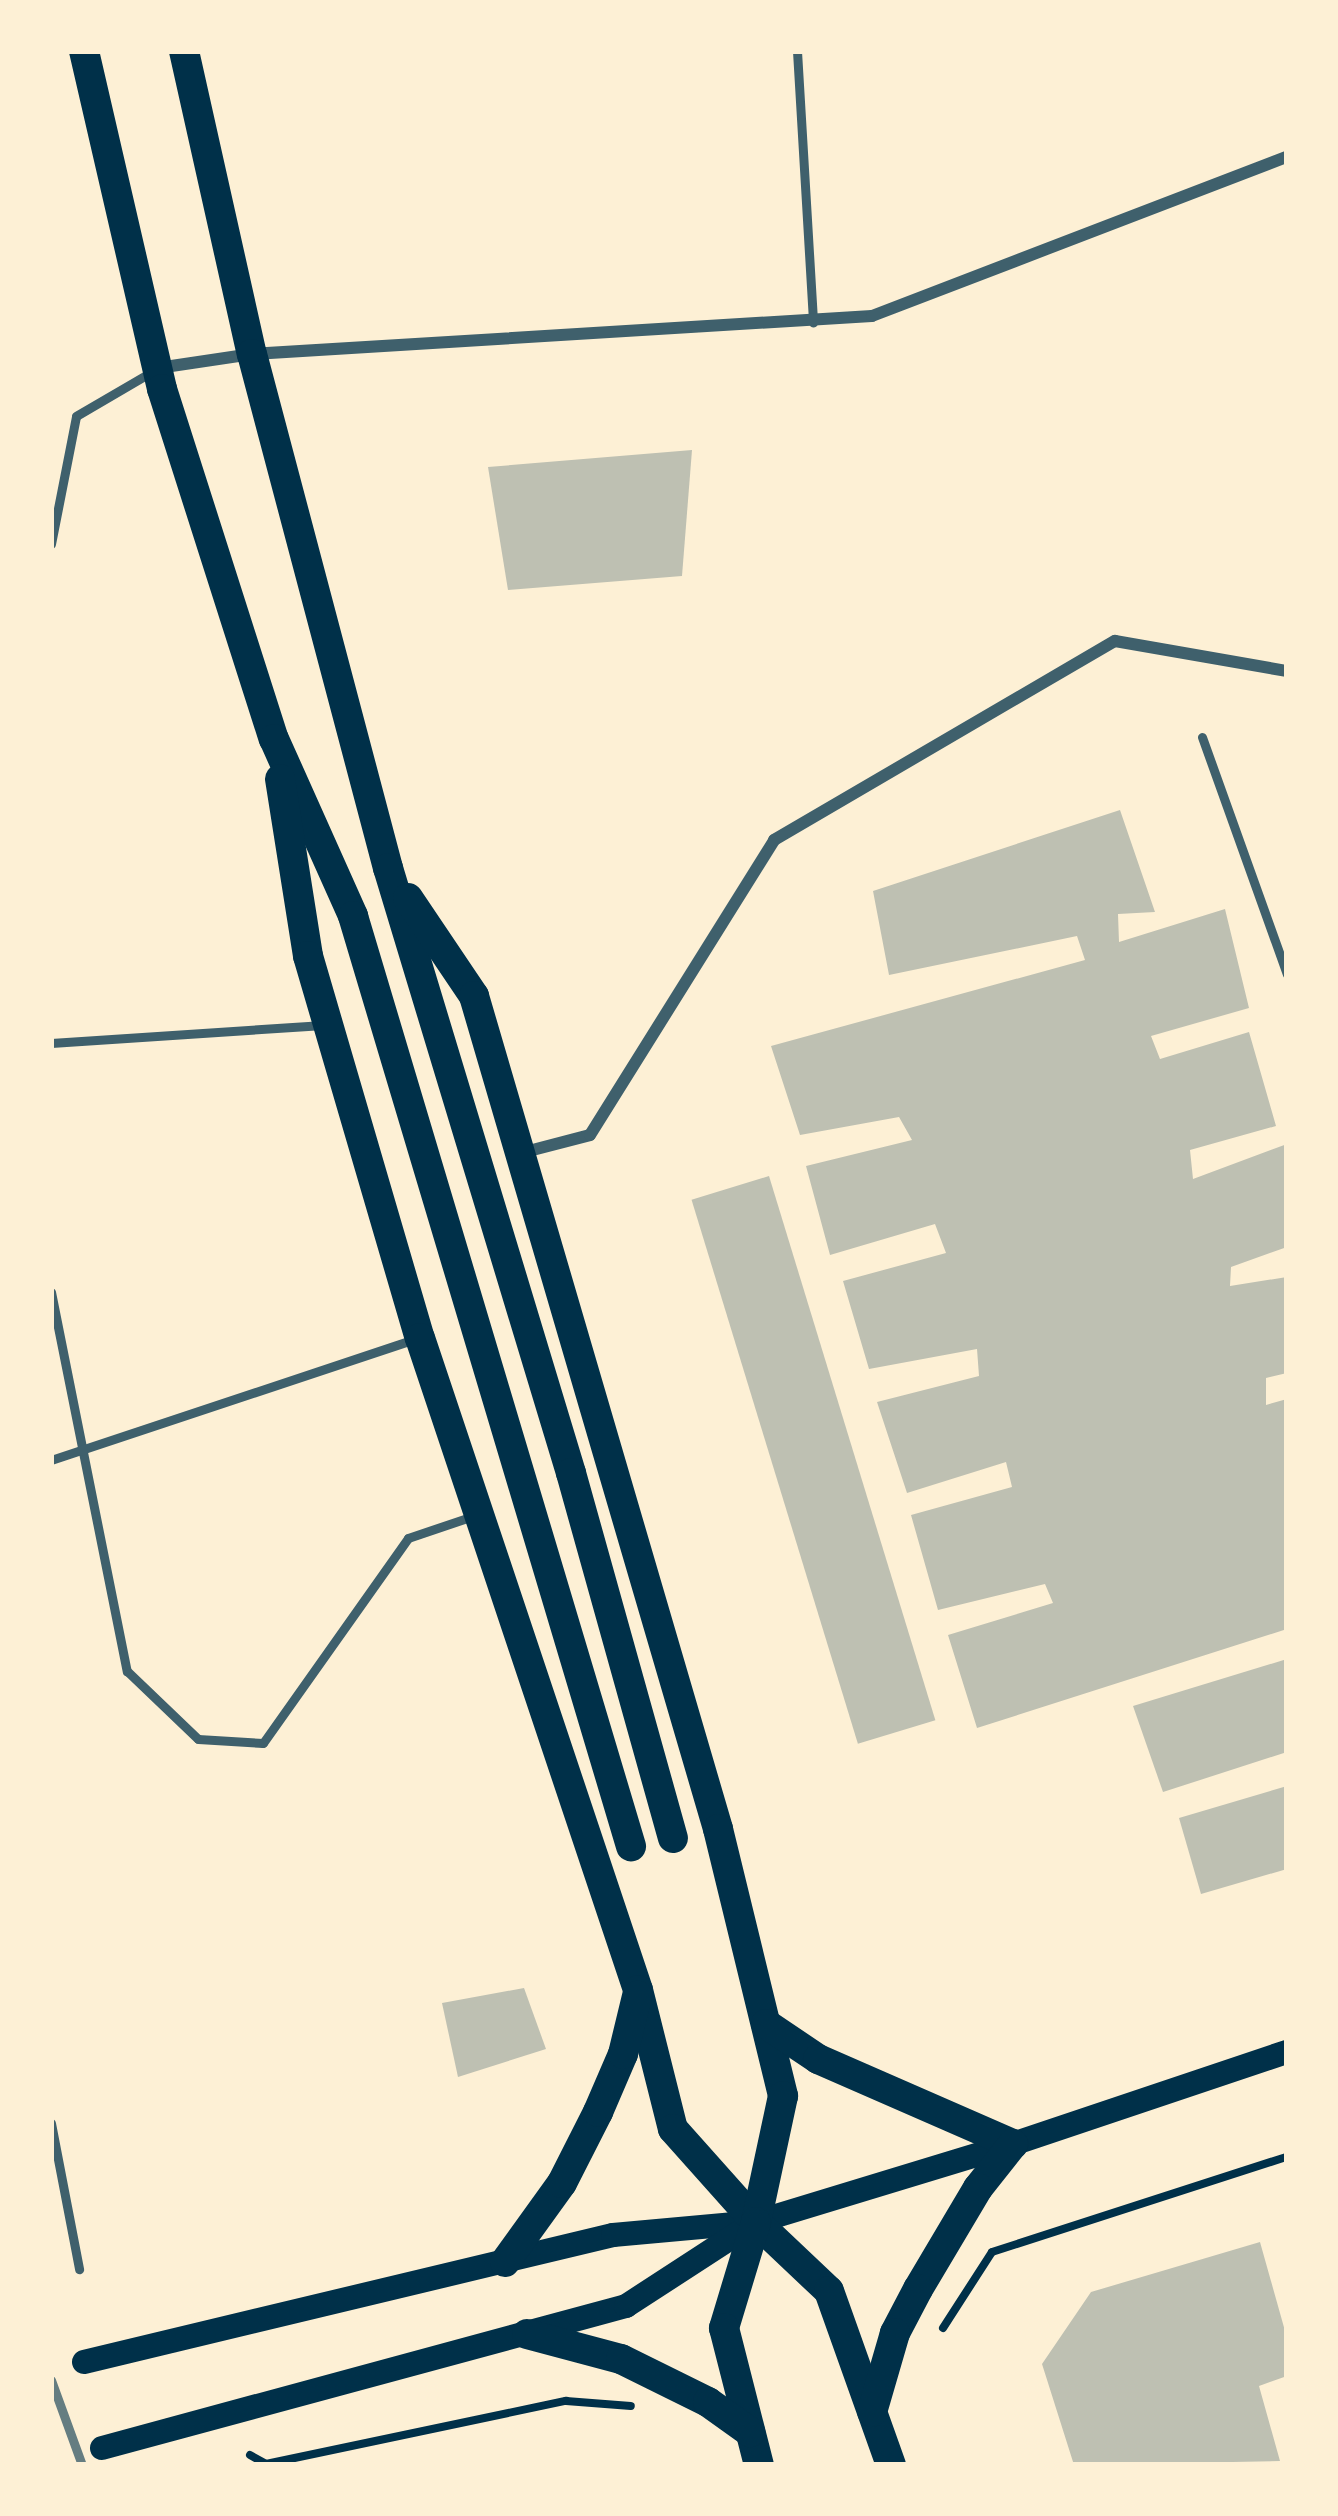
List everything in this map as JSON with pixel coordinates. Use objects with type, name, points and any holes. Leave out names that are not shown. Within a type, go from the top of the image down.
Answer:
[{"type":"main road","points":[[84,51],[158,368],[274,740],[352,916],[631,1846]]},
{"type":"main road","points":[[184,51],[252,354],[388,868],[571,1472],[673,1838]]},
{"type":"main road","points":[[274,740],[308,956],[419,1338],[638,1990],[674,2129],[756,2222],[829,2291],[891,2465]]},
{"type":"main road","points":[[388,868],[474,996],[718,1829],[783,2096],[756,2222],[724,2328],[758,2465]]},
{"type":"main road","points":[[505,2262],[562,2183],[598,2112],[623,2054],[638,1990]]},
{"type":"main road","points":[[766,2024],[818,2059],[1013,2144]]},
{"type":"main road","points":[[84,2362],[613,2235],[756,2222],[1013,2144],[1287,2052]]},
{"type":"main road","points":[[872,2413],[895,2333],[917,2289],[978,2188],[1013,2144]]},
{"type":"main road","points":[[102,2448],[626,2306],[756,2222]]},
{"type":"main road","points":[[527,2334],[621,2360],[708,2402],[750,2432]]},
{"type":"street","points":[[158,368],[252,354],[872,316],[1287,157]]},
{"type":"street","points":[[520,1153],[590,1135],[774,841],[1115,641],[1287,671]]},
{"type":"lane","points":[[796,51],[813,323]]},
{"type":"lane","points":[[51,544],[76,416],[158,368]]},
{"type":"lane","points":[[1202,737],[1287,974]]},
{"type":"lane","points":[[51,1043],[328,1025]]},
{"type":"lane","points":[[51,1292],[127,1671],[198,1739],[263,1743],[408,1538],[481,1514]]},
{"type":"lane","points":[[51,1460],[419,1338]]},
{"type":"lane","points":[[51,2123],[79,2269]]},
{"type":"path","points":[[931,2346],[992,2252],[1287,2157]]},
{"type":"path","points":[[250,2455],[266,2464],[566,2402],[643,2408]]},
{"type":"building","points":[[692,450],[682,576],[508,590],[488,467]]},
{"type":"building","points":[[1120,810],[1155,912],[1118,914],[1119,942],[1225,909],[1249,1008],[1151,1036],[1160,1059],[1249,1032],[1276,1126],[1190,1150],[1193,1179],[1287,1144],[1287,1247],[1231,1267],[1230,1286],[1287,1277],[1287,1373],[1266,1378],[1266,1405],[1287,1399],[1287,1629],[977,1728],[948,1635],[1053,1603],[1045,1584],[938,1610],[911,1515],[1012,1487],[1006,1462],[907,1493],[877,1402],[979,1376],[977,1349],[869,1369],[843,1281],[946,1253],[935,1224],[830,1255],[806,1166],[912,1140],[899,1117],[800,1135],[771,1046],[1085,960],[1077,936],[889,975],[873,891]]},
{"type":"building","points":[[769,1176],[935,1720],[858,1744],[692,1200]]},
{"type":"building","points":[[1287,1659],[1287,1752],[1163,1792],[1133,1706]]},
{"type":"building","points":[[1287,1786],[1287,1869],[1201,1894],[1179,1818]]},
{"type":"building","points":[[524,1988],[546,2049],[458,2077],[442,2003]]},
{"type":"building","points":[[1260,2242],[1287,2338],[1287,2376],[1259,2386],[1280,2461],[1074,2465],[1042,2364],[1091,2292]]},
{"type":"railway","points":[[51,2380],[82,2465]]}]
